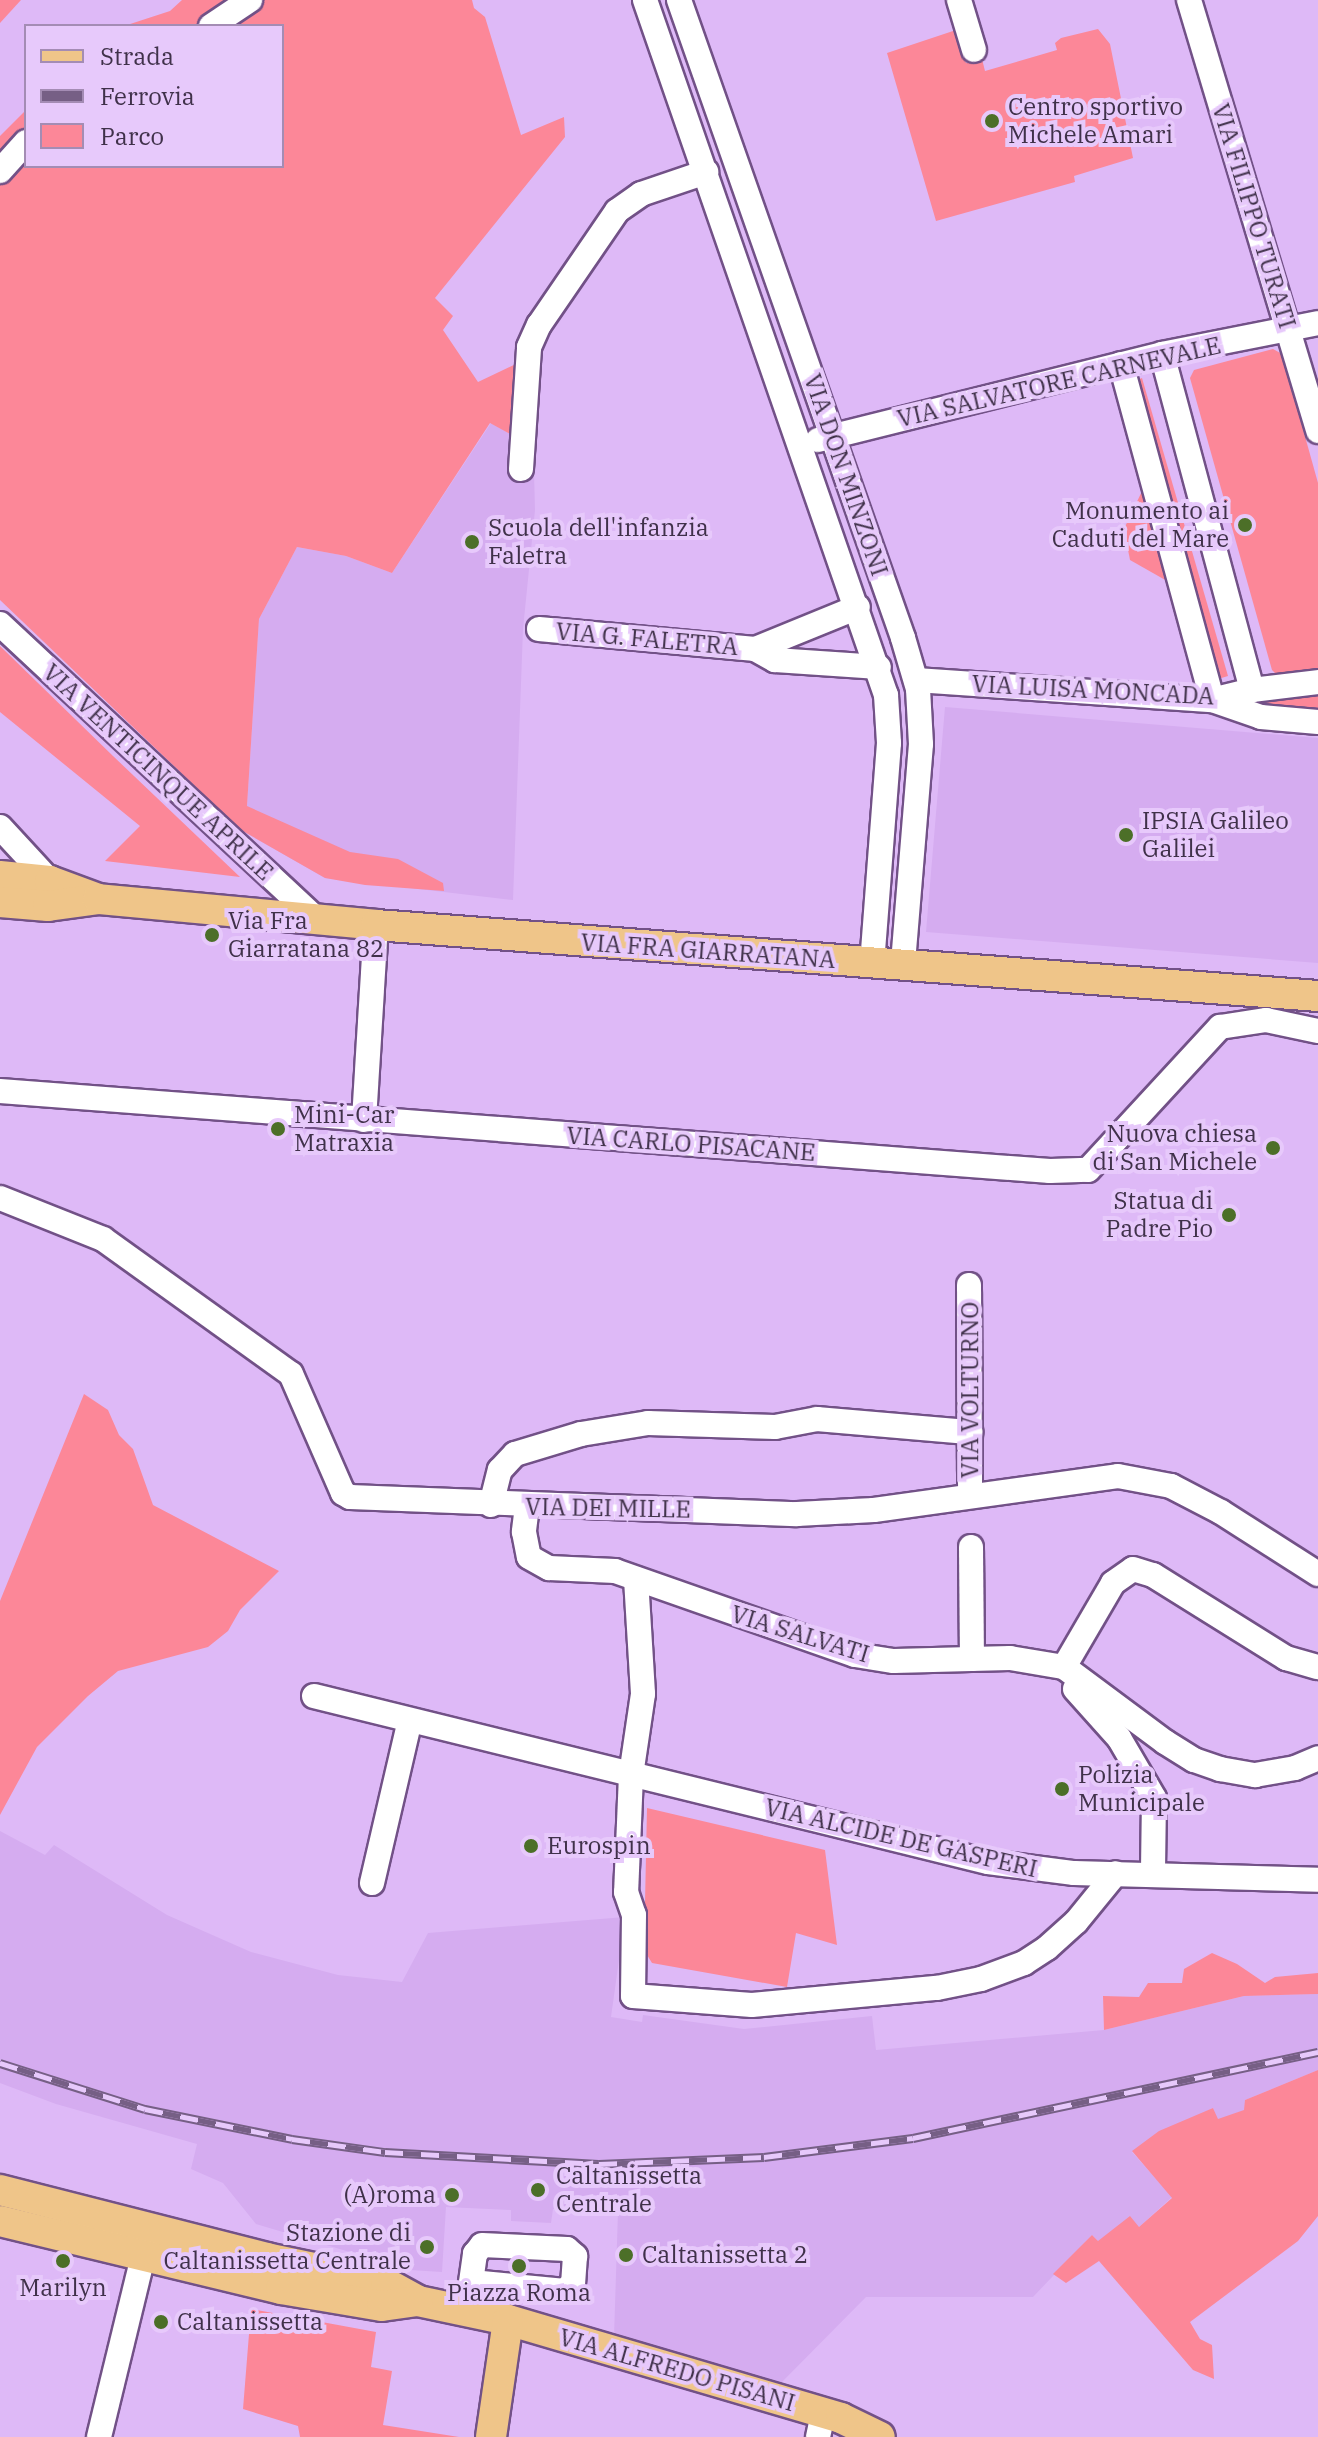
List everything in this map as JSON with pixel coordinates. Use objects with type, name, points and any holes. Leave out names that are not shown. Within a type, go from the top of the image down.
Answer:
[{"type":"main road","name":"VIA FRA GIARRATANA","points":[[0,876],[50,881],[98,899]]},
{"type":"main road","name":"VIA FRA GIARRATANA","points":[[0,902],[48,906],[98,899],[376,925],[1318,996]]},
{"type":"main road","points":[[0,2190],[219,2261]]},
{"type":"main road","points":[[0,2221],[143,2257],[219,2261]]},
{"type":"main road","name":"VIA ALFREDO PISANI","points":[[219,2261],[386,2283],[418,2301],[469,2296],[508,2320],[820,2425],[880,2437]]},
{"type":"main road","points":[[491,2437],[508,2320]]},
{"type":"street","points":[[214,24],[250,0]]},
{"type":"street","name":"VIA DON MINZONI","points":[[645,0],[879,667],[889,718],[889,743],[872,963]]},
{"type":"street","name":"VIA DON MINZONI","points":[[679,0],[916,680],[921,744],[903,965]]},
{"type":"street","points":[[959,0],[974,50]]},
{"type":"street","name":"VIA FILIPPO TURATI","points":[[1189,0],[1316,418]]},
{"type":"street","points":[[0,171],[24,144]]},
{"type":"street","points":[[521,469],[529,347],[539,325],[617,211],[641,194],[706,172]]},
{"type":"street","name":"VIA SALVATORE CARNEVALE","points":[[801,445],[1162,354],[1318,323]]},
{"type":"street","points":[[1162,354],[1252,690]]},
{"type":"street","points":[[1121,364],[1212,700],[1261,717],[1318,722]]},
{"type":"street","points":[[755,649],[858,607]]},
{"type":"street","name":"VIA VENTICINQUE APRILE","points":[[0,624],[317,920]]},
{"type":"street","name":"VIA G. FALETRA","points":[[539,629],[755,649]]},
{"type":"street","points":[[755,649],[775,660],[879,667]]},
{"type":"street","name":"VIA LUISA MONCADA","points":[[916,680],[1212,700],[1252,690],[1318,682]]},
{"type":"street","points":[[0,827],[35,860],[50,881]]},
{"type":"street","points":[[364,1120],[376,925]]},
{"type":"street","name":"VIA CARLO PISACANE","points":[[0,1091],[1050,1171],[1088,1170],[1220,1027],[1266,1020],[1318,1031]]},
{"type":"street","name":"VIA DEI MILLE","points":[[0,1198],[103,1239],[291,1374],[343,1493],[362,1500],[797,1514],[874,1510],[1118,1476],[1171,1486],[1221,1512],[1318,1574]]},
{"type":"street","name":"VIA VOLTURNO","points":[[969,1285],[970,1495]]},
{"type":"street","points":[[491,1505],[500,1470],[515,1454],[581,1434],[648,1423],[748,1428],[817,1419],[970,1432]]},
{"type":"street","name":"VIA SALVATI","points":[[527,1506],[524,1532],[529,1557],[549,1568],[590,1568],[636,1579],[855,1655],[894,1661],[1010,1658],[1064,1667],[1194,1760],[1255,1775],[1295,1768],[1318,1758]]},
{"type":"street","points":[[971,1547],[972,1659]]},
{"type":"street","points":[[1153,1873],[1156,1812],[1148,1784],[1119,1738],[1089,1701],[1064,1679],[1064,1667],[1113,1583],[1133,1569],[1153,1575],[1286,1658],[1318,1667]]},
{"type":"street","points":[[636,1579],[643,1694],[631,1775],[626,1892],[634,1915],[633,1996],[752,2005],[937,1988],[981,1979],[1024,1963],[1047,1948],[1076,1922],[1116,1873]]},
{"type":"street","name":"VIA ALCIDE DE GASPERI","points":[[314,1696],[988,1862],[1074,1873],[1318,1880]]},
{"type":"street","points":[[372,1883],[410,1720]]},
{"type":"street","points":[[482,2245],[571,2250],[576,2260],[571,2287],[561,2291],[469,2296],[475,2254],[482,2245]]},
{"type":"street","points":[[99,2437],[143,2257]]},
{"type":"shaded area","points":[[491,423],[517,438],[514,471],[534,472],[535,510],[523,629],[513,900],[325,878],[241,830],[247,806],[259,619],[297,547],[346,556],[392,573]]},
{"type":"shaded area","name":"IPSIA Galileo Galilei","points":[[945,707],[1318,738],[1318,963],[926,932]]},
{"type":"shaded area","points":[[0,1831],[45,1855],[54,1845],[167,1915],[251,1952],[338,1975],[402,1982],[428,1933],[625,1917],[611,2017],[642,2022],[643,2015],[744,2029],[872,2016],[876,2050],[1104,2030],[1244,1996],[1318,1994],[1318,2070],[1245,2100],[1245,2110],[1218,2120],[1213,2108],[1132,2152],[1172,2197],[1139,2227],[1098,2241],[1092,2235],[1033,2297],[866,2297],[779,2385],[614,2337],[618,2211],[553,2209],[551,2223],[511,2221],[511,2210],[446,2207],[442,2272],[410,2270],[256,2224],[223,2183],[191,2169],[197,2144],[56,2104],[0,2083]]},
{"type":"green space","points":[[0,0],[21,0],[0,23]]},
{"type":"green space","points":[[182,0],[472,0],[474,8],[485,17],[521,135],[564,117],[565,137],[435,298],[453,316],[443,330],[478,382],[518,363],[517,438],[490,423],[392,573],[346,556],[297,547],[259,619],[247,806],[350,852],[398,859],[443,883],[444,891],[365,885],[325,878],[241,830],[0,600],[0,136],[24,112],[24,168],[284,168],[284,24],[130,24],[170,11]]},
{"type":"green space","name":"Centro sportivo Michele Amari","points":[[1098,29],[1110,44],[1133,158],[1074,176],[1075,182],[936,221],[887,53],[956,30],[966,63],[982,59],[985,71],[1057,50],[1055,43],[1061,38]]},
{"type":"green space","points":[[1273,349],[1282,354],[1318,483],[1318,668],[1279,677],[1272,670],[1190,378],[1194,370]]},
{"type":"green space","points":[[1142,378],[1228,676],[1218,679],[1132,382]]},
{"type":"green space","points":[[1143,489],[1170,578],[1167,581],[1130,560],[1124,529]]},
{"type":"green space","points":[[0,646],[240,877],[105,861],[140,826],[0,712]]},
{"type":"green space","points":[[1318,693],[1318,708],[1243,705]]},
{"type":"green space","points":[[84,1394],[108,1410],[119,1435],[133,1449],[153,1505],[279,1571],[240,1610],[228,1631],[208,1647],[118,1671],[88,1696],[37,1747],[0,1815],[0,1601]]},
{"type":"green space","points":[[647,1808],[825,1850],[837,1945],[796,1933],[787,1987],[652,1963],[644,1950]]},
{"type":"green space","points":[[1212,1953],[1237,1964],[1265,1983],[1275,1977],[1318,1973],[1318,1994],[1244,1996],[1104,2030],[1103,1996],[1139,1997],[1148,1983],[1182,1983],[1184,1969]]},
{"type":"green space","points":[[1318,2070],[1318,2216],[1298,2241],[1190,2322],[1200,2339],[1212,2345],[1214,2379],[1193,2370],[1099,2261],[1066,2283],[1053,2274],[1092,2235],[1098,2241],[1130,2216],[1139,2227],[1172,2198],[1132,2151],[1159,2131],[1213,2108],[1218,2119],[1244,2110],[1245,2100]]},
{"type":"green space","points":[[251,2309],[376,2332],[371,2367],[392,2371],[383,2425],[459,2437],[300,2437],[298,2426],[243,2409]]},
{"type":"railway","points":[[0,2063],[145,2109],[292,2139],[385,2152],[599,2164],[764,2157],[913,2138],[1318,2052]]},
{"type":"place","name":"Centro sportivo Michele Amari","points":[[992,121]]},
{"type":"place","name":"Monumento ai Caduti del Mare","points":[[1245,525]]},
{"type":"place","name":"Scuola dell'infanzia Faletra","points":[[472,542]]},
{"type":"place","name":"IPSIA Galileo Galilei","points":[[1126,835]]},
{"type":"place","name":"Via Fra Giarratana 82","points":[[212,935]]},
{"type":"place","name":"Mini-Car Matraxia","points":[[278,1129]]},
{"type":"place","name":"Nuova chiesa di San Michele","points":[[1273,1148]]},
{"type":"place","name":"Statua di Padre Pio","points":[[1229,1215]]},
{"type":"place","name":"Polizia Municipale","points":[[1062,1789]]},
{"type":"place","name":"Eurospin","points":[[531,1846]]},
{"type":"place","name":"Caltanissetta Centrale","points":[[538,2190]]},
{"type":"place","name":"(A)roma","points":[[452,2195]]},
{"type":"place","name":"Stazione di Caltanissetta Centrale","points":[[427,2247]]},
{"type":"place","name":"Caltanissetta 2","points":[[626,2255]]},
{"type":"place","name":"Marilyn","points":[[63,2261]]},
{"type":"place","name":"Piazza Roma","points":[[519,2266]]},
{"type":"place","name":"Caltanissetta","points":[[161,2322]]}]
